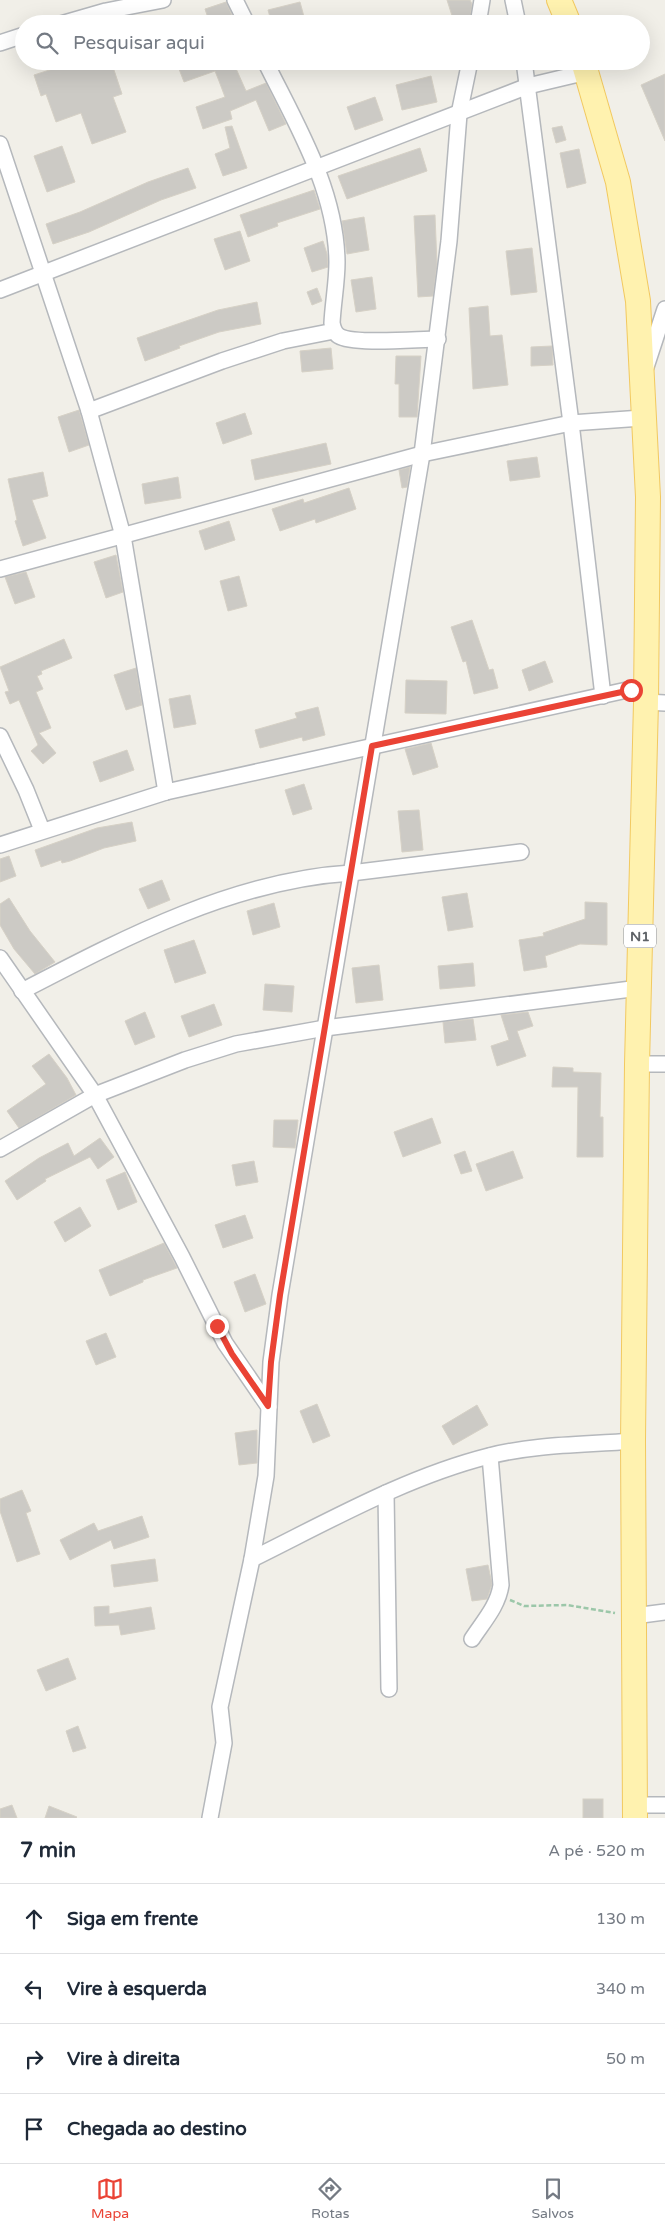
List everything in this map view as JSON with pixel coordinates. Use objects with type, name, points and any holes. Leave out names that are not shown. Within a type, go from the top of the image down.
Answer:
[{"type":"main road","points":[[559,0],[565,15]]},
{"type":"main road","name":"N1","points":[[586,70],[618,182],[638,301],[643,377],[642,418],[648,498],[652,697],[637,1064],[633,1440],[635,1812]]},
{"type":"street","points":[[93,15],[163,0]]},
{"type":"street","points":[[235,0],[242,15]]},
{"type":"street","points":[[480,15],[482,0]]},
{"type":"street","points":[[513,0],[516,15]]},
{"type":"street","points":[[0,43],[15,38]]},
{"type":"street","points":[[269,70],[318,168],[331,215],[337,261],[332,323],[334,331],[340,336],[353,340],[438,339]]},
{"type":"street","points":[[210,1818],[224,1743],[221,1714],[222,1698],[252,1559],[266,1476],[271,1362],[280,1295],[422,454],[450,241],[459,114],[468,70]]},
{"type":"street","points":[[525,70],[571,423],[603,696]]},
{"type":"street","points":[[0,290],[528,86],[576,70]]},
{"type":"street","points":[[0,144],[89,411],[123,536],[166,792]]},
{"type":"street","points":[[643,377],[665,309]]},
{"type":"street","points":[[89,411],[283,341],[334,331]]},
{"type":"street","points":[[0,568],[422,454],[571,423],[642,418]]},
{"type":"street","points":[[0,845],[42,830],[166,792],[603,696],[652,697]]},
{"type":"street","points":[[0,736],[26,790],[42,830]]},
{"type":"street","points":[[22,990],[114,944],[238,894],[289,880],[521,852]]},
{"type":"street","points":[[0,958],[95,1095],[182,1257],[225,1344],[268,1406]]},
{"type":"street","points":[[0,1149],[95,1095],[185,1060],[236,1044],[325,1028],[639,988]]},
{"type":"street","points":[[637,1064],[665,1064]]},
{"type":"street","points":[[252,1559],[386,1493],[490,1456],[524,1450],[633,1440]]},
{"type":"street","points":[[472,1639],[499,1596],[501,1573],[490,1456]]},
{"type":"street","points":[[386,1493],[389,1689]]},
{"type":"street","points":[[634,1616],[665,1612]]},
{"type":"street","points":[[635,1812],[665,1805]]},
{"type":"path","points":[[499,1596],[524,1606],[579,1606],[634,1616]]},
{"type":"building","points":[[447,0],[470,0],[472,4],[470,15],[452,15]]},
{"type":"building","points":[[226,2],[232,15],[207,15],[205,9]]},
{"type":"building","points":[[300,2],[304,15],[269,15],[268,10]]},
{"type":"building","points":[[50,70],[114,70],[122,94],[113,97],[126,132],[92,144],[81,113],[56,122],[46,94],[41,96],[34,75]]},
{"type":"building","points":[[179,70],[237,70],[246,91],[266,83],[286,124],[269,131],[256,100],[230,111],[232,119],[203,129],[196,107],[225,97],[215,71],[184,82]]},
{"type":"building","points":[[665,74],[665,141],[641,85]]},
{"type":"building","points":[[431,76],[437,102],[402,110],[396,85]]},
{"type":"building","points":[[375,97],[383,120],[355,130],[347,107]]},
{"type":"building","points":[[232,126],[247,168],[223,176],[215,154],[230,148],[225,127]]},
{"type":"building","points":[[562,126],[566,140],[556,143],[552,128]]},
{"type":"building","points":[[62,146],[75,182],[47,192],[34,156]]},
{"type":"building","points":[[420,148],[427,171],[347,199],[338,176]]},
{"type":"building","points":[[579,149],[586,183],[567,188],[560,153]]},
{"type":"building","points":[[188,168],[196,188],[161,200],[89,232],[53,244],[46,224],[80,212],[148,182]]},
{"type":"building","points":[[314,190],[320,209],[277,223],[278,226],[248,237],[240,215]]},
{"type":"building","points":[[435,215],[437,264],[433,296],[418,297],[414,216]]},
{"type":"building","points":[[364,217],[369,250],[347,254],[342,221]]},
{"type":"building","points":[[240,231],[250,261],[225,270],[214,239]]},
{"type":"building","points":[[323,241],[328,267],[312,272],[304,248]]},
{"type":"building","points":[[532,248],[537,292],[511,295],[506,251]]},
{"type":"building","points":[[372,277],[376,309],[356,312],[351,280]]},
{"type":"building","points":[[317,288],[322,301],[312,305],[307,292]]},
{"type":"building","points":[[257,302],[261,324],[219,332],[179,346],[180,348],[145,361],[137,338],[218,310]]},
{"type":"building","points":[[488,306],[490,336],[502,335],[508,385],[473,389],[469,308]]},
{"type":"building","points":[[552,346],[553,365],[531,366],[531,347]]},
{"type":"building","points":[[331,348],[333,369],[302,372],[300,351]]},
{"type":"building","points":[[396,356],[421,356],[417,417],[399,417],[399,384],[395,384]]},
{"type":"building","points":[[79,410],[89,445],[69,452],[58,417]]},
{"type":"building","points":[[245,413],[252,434],[223,444],[216,423]]},
{"type":"building","points":[[326,443],[331,464],[255,480],[251,460]]},
{"type":"building","points":[[537,457],[540,477],[510,481],[507,461]]},
{"type":"building","points":[[410,467],[407,487],[402,488],[399,470]]},
{"type":"building","points":[[43,472],[48,496],[32,500],[46,538],[23,546],[15,521],[17,520],[8,479]]},
{"type":"building","points":[[178,477],[181,498],[145,504],[142,484]]},
{"type":"building","points":[[349,488],[356,509],[316,523],[315,519],[280,531],[272,509],[303,499],[304,503]]},
{"type":"building","points":[[229,521],[235,540],[205,550],[199,531]]},
{"type":"building","points":[[116,555],[123,592],[106,598],[94,562]]},
{"type":"building","points":[[26,572],[35,597],[15,604],[5,577]]},
{"type":"building","points":[[239,576],[247,606],[228,611],[220,581]]},
{"type":"building","points":[[472,620],[489,670],[493,669],[498,688],[474,694],[466,661],[463,662],[451,627]]},
{"type":"building","points":[[64,639],[72,658],[41,671],[42,674],[37,676],[43,689],[36,692],[51,728],[39,733],[56,753],[43,764],[31,751],[38,745],[19,700],[10,704],[5,692],[9,691],[0,667]]},
{"type":"building","points":[[545,661],[553,682],[529,691],[522,670]]},
{"type":"building","points":[[136,668],[142,705],[126,710],[114,675]]},
{"type":"building","points":[[406,680],[447,681],[446,714],[405,713]]},
{"type":"building","points":[[190,695],[196,724],[174,728],[169,699]]},
{"type":"building","points":[[318,707],[325,735],[303,741],[302,737],[260,748],[255,730],[297,718],[295,713]]},
{"type":"building","points":[[431,743],[438,767],[413,775],[405,749]]},
{"type":"building","points":[[127,750],[134,770],[100,782],[93,762]]},
{"type":"building","points":[[304,784],[312,809],[293,815],[285,790]]},
{"type":"building","points":[[419,810],[423,850],[402,852],[398,811]]},
{"type":"building","points":[[132,822],[136,841],[104,848],[70,861],[62,863],[61,860],[41,867],[35,850],[97,828]]},
{"type":"building","points":[[9,856],[16,876],[0,882],[0,859]]},
{"type":"building","points":[[162,880],[170,900],[148,909],[139,889]]},
{"type":"building","points":[[467,893],[473,927],[448,931],[442,897]]},
{"type":"building","points":[[9,898],[30,931],[55,962],[35,974],[14,949],[0,925],[0,904]]},
{"type":"building","points":[[585,902],[607,903],[607,945],[580,944],[545,956],[547,967],[524,971],[519,940],[544,936],[543,933],[585,919]]},
{"type":"building","points":[[274,903],[280,927],[253,935],[247,911]]},
{"type":"building","points":[[194,940],[206,973],[175,983],[164,950]]},
{"type":"building","points":[[473,963],[475,986],[440,989],[438,966]]},
{"type":"building","points":[[379,965],[383,1000],[356,1003],[352,968]]},
{"type":"building","points":[[265,984],[294,986],[292,1012],[263,1010]]},
{"type":"building","points":[[214,1004],[222,1025],[189,1037],[181,1016]]},
{"type":"building","points":[[145,1012],[155,1037],[135,1045],[125,1021]]},
{"type":"building","points":[[528,1012],[533,1026],[517,1031],[526,1056],[497,1066],[491,1046],[509,1040],[501,1015]]},
{"type":"building","points":[[473,1019],[476,1040],[445,1043],[443,1022]]},
{"type":"building","points":[[49,1054],[67,1078],[76,1095],[19,1128],[7,1111],[46,1084],[32,1066]]},
{"type":"building","points":[[553,1067],[573,1068],[573,1072],[601,1073],[600,1117],[603,1117],[603,1157],[577,1157],[578,1087],[552,1087]]},
{"type":"building","points":[[432,1118],[441,1143],[403,1157],[394,1132]]},
{"type":"building","points":[[274,1120],[298,1120],[295,1148],[273,1147]]},
{"type":"building","points":[[100,1138],[114,1157],[98,1169],[90,1157],[45,1179],[46,1181],[17,1200],[5,1181],[39,1158],[68,1143],[74,1156]]},
{"type":"building","points":[[465,1151],[472,1171],[461,1174],[454,1155]]},
{"type":"building","points":[[513,1151],[523,1178],[486,1191],[476,1164]]},
{"type":"building","points":[[254,1161],[258,1182],[236,1186],[232,1165]]},
{"type":"building","points":[[125,1172],[137,1202],[118,1210],[106,1180]]},
{"type":"building","points":[[80,1207],[91,1226],[65,1242],[54,1222]]},
{"type":"building","points":[[245,1215],[253,1238],[223,1248],[215,1225]]},
{"type":"building","points":[[164,1243],[177,1268],[143,1280],[143,1282],[110,1296],[99,1270]]},
{"type":"building","points":[[255,1274],[266,1304],[245,1312],[234,1282]]},
{"type":"building","points":[[106,1333],[116,1357],[96,1365],[86,1341]]},
{"type":"building","points":[[317,1404],[330,1436],[313,1443],[300,1411]]},
{"type":"building","points":[[477,1405],[488,1425],[453,1445],[442,1426]]},
{"type":"building","points":[[257,1430],[257,1463],[239,1465],[235,1433]]},
{"type":"building","points":[[22,1490],[31,1511],[26,1513],[40,1554],[17,1562],[0,1511],[0,1499]]},
{"type":"building","points":[[142,1516],[149,1537],[114,1549],[111,1540],[70,1560],[60,1540],[94,1523],[98,1531]]},
{"type":"building","points":[[155,1559],[158,1581],[114,1587],[111,1565]]},
{"type":"building","points":[[488,1565],[492,1584],[487,1599],[472,1601],[466,1569]]},
{"type":"building","points":[[109,1606],[109,1614],[151,1607],[155,1629],[121,1635],[119,1625],[95,1626],[94,1607]]},
{"type":"building","points":[[68,1658],[76,1679],[46,1691],[37,1670]]},
{"type":"building","points":[[78,1726],[86,1748],[73,1752],[66,1731]]},
{"type":"building","points":[[583,1799],[603,1799],[603,1818],[583,1818]]},
{"type":"building","points":[[12,1805],[17,1818],[0,1818],[0,1809]]},
{"type":"building","points":[[49,1806],[77,1817],[45,1818]]},
{"type":"route","points":[[217,1326],[225,1344],[268,1406],[271,1362],[280,1295],[372,746],[631,690]]}]
